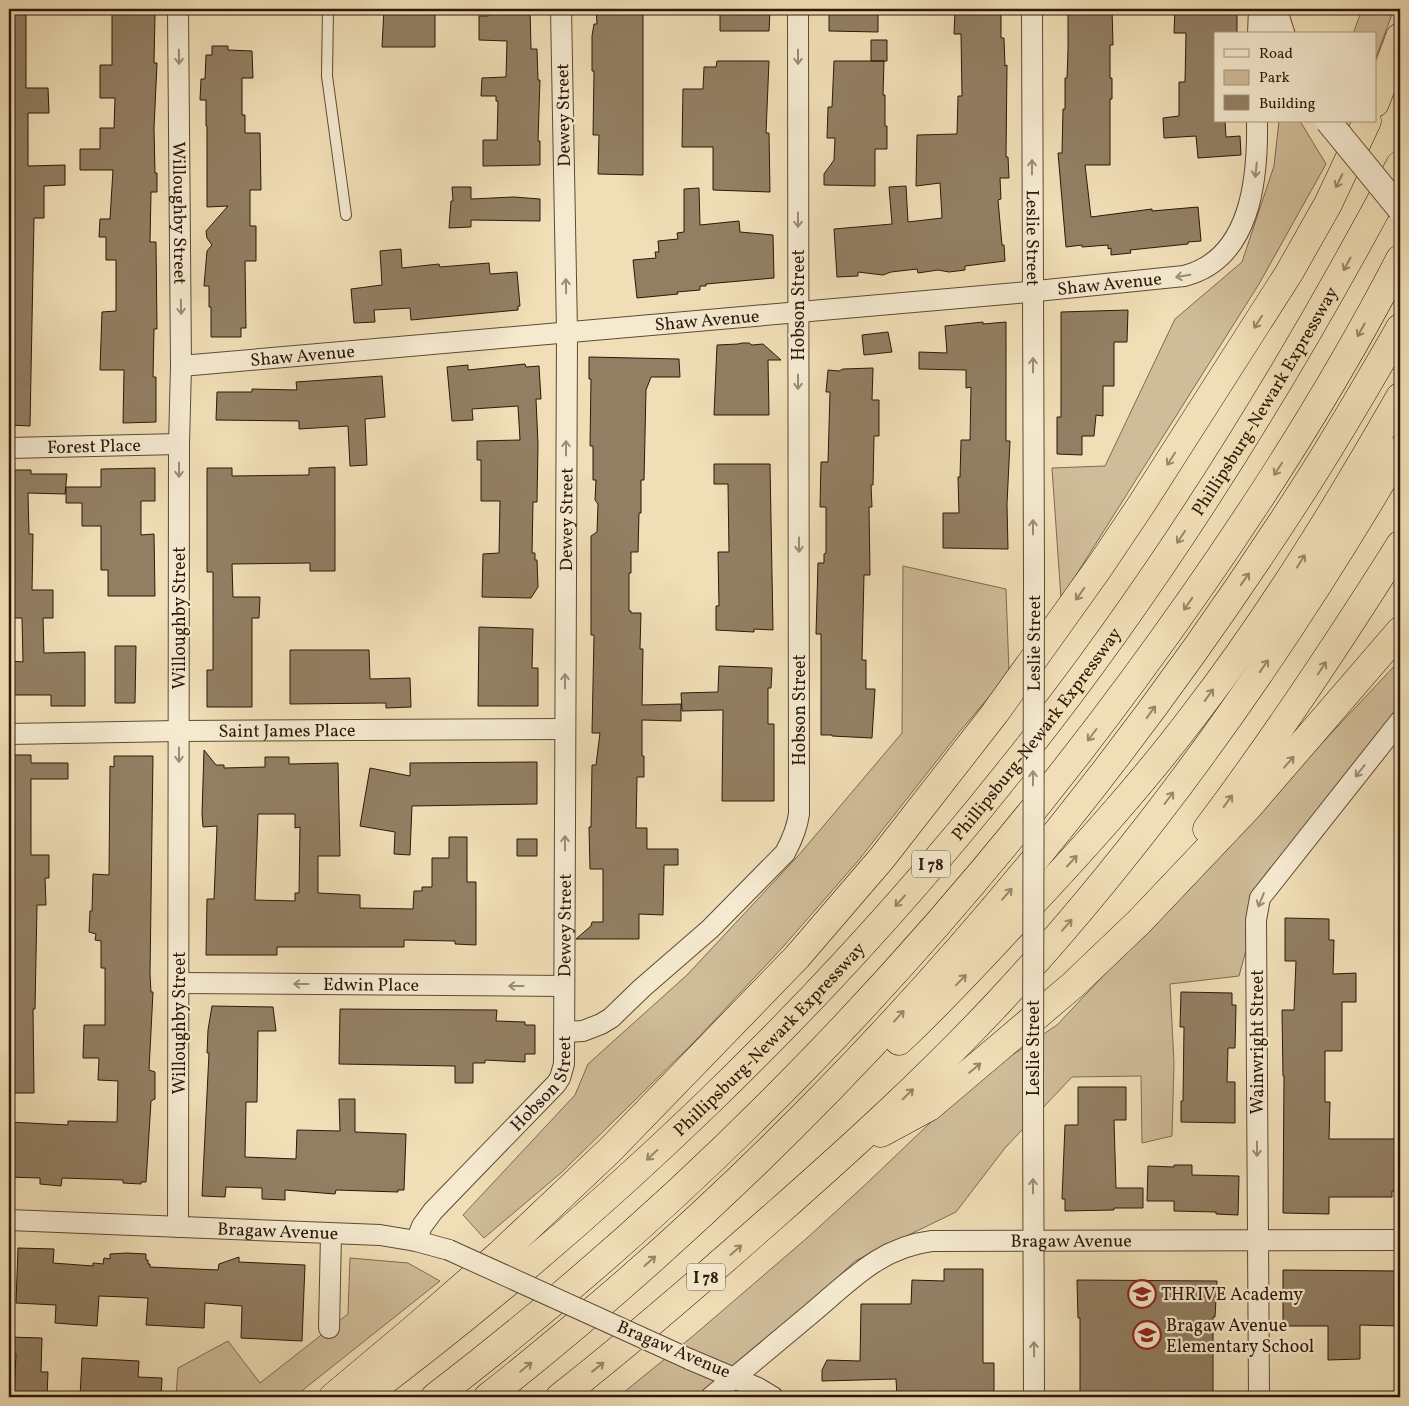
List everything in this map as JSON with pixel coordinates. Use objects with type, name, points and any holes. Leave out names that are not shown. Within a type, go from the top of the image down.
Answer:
[{"type":"highway","points":[[1376,100],[1400,37]]},
{"type":"highway","points":[[333,1397],[416,1328],[500,1254],[610,1150],[797,957],[882,858],[1000,706],[1141,505],[1289,273],[1328,204],[1367,122]]},
{"type":"highway","name":"Phillipsburg-Newark Expressway","points":[[363,1397],[443,1335],[548,1249],[657,1150],[820,990],[965,825],[1012,769],[1141,595],[1227,467],[1340,278],[1400,165]]},
{"type":"highway","name":"I 78","points":[[435,1397],[572,1286],[626,1239],[732,1140],[842,1028],[982,873],[1074,759],[1203,582],[1317,406],[1359,335],[1400,259]]},
{"type":"highway","points":[[678,1235],[785,1134],[888,1028],[986,919],[1067,821],[1162,697],[1251,570],[1331,446],[1400,328]]},
{"type":"highway","points":[[488,1397],[574,1327],[843,1092],[904,1036],[979,962],[1112,817],[1195,714],[1255,630],[1326,521],[1400,398]]},
{"type":"highway","name":"I 78","points":[[560,1397],[670,1308],[847,1152],[949,1054],[999,1002],[1095,892],[1140,836],[1228,718],[1300,614],[1400,450]]},
{"type":"highway","points":[[1098,961],[1139,916],[1181,864],[1258,760],[1317,676],[1400,545]]},
{"type":"highway","points":[[847,1152],[929,1107],[1018,1033],[1098,961],[1168,893],[1228,830],[1281,771],[1400,631]]},
{"type":"street","name":"Willoughby Street","points":[[178,9],[181,366],[179,444],[178,1227]]},
{"type":"street","name":"Dewey Street","points":[[561,9],[567,332],[565,1032]]},
{"type":"street","name":"Hobson Street","points":[[416,1241],[422,1226],[432,1211],[556,1084],[564,1064],[565,1032],[583,1031],[592,1028],[618,1012],[642,988],[710,929],[781,857],[795,833],[800,814],[798,9]]},
{"type":"street","name":"Leslie Street","points":[[1032,9],[1034,576],[1032,1240],[1034,1397]]},
{"type":"street","points":[[1258,32],[1259,9]]},
{"type":"street","points":[[1274,9],[1281,32]]},
{"type":"street","name":"Shaw Avenue","points":[[181,366],[1184,276],[1197,273],[1224,253],[1240,228],[1250,201],[1256,168],[1257,122]]},
{"type":"street","points":[[1329,122],[1400,209]]},
{"type":"street","name":"Forest Place","points":[[9,448],[179,444]]},
{"type":"street","name":"Wainwright Street","points":[[1259,1397],[1256,920],[1260,898],[1395,727]]},
{"type":"street","name":"Saint James Place","points":[[9,734],[565,729]]},
{"type":"street","name":"Edwin Place","points":[[179,983],[564,986]]},
{"type":"street","name":"Bragaw Avenue","points":[[9,1220],[380,1235],[416,1241],[448,1250],[734,1378],[864,1269],[876,1260],[902,1247],[932,1241],[1400,1240]]},
{"type":"street","points":[[329,1328],[331,1234]]},
{"type":"street","points":[[711,1397],[734,1378],[758,1388],[773,1397]]},
{"type":"lane","points":[[328,9],[327,76],[346,214]]},
{"type":"green space","points":[[1362,9],[1394,9],[1376,57],[1376,32],[1354,32]]},
{"type":"green space","points":[[1279,122],[1301,122],[1326,164],[1259,284],[1061,599],[1052,468],[1105,466],[1175,319],[1242,262],[1274,166]]},
{"type":"green space","points":[[903,566],[1006,589],[1009,673],[961,730],[858,861],[783,947],[698,1038],[562,1172],[484,1238],[463,1215],[575,1095],[588,1064],[687,975],[798,856],[902,733]]},
{"type":"green space","points":[[1400,660],[1400,721],[1260,898],[1239,976],[1170,984],[1174,1063],[1172,1136],[1142,1143],[1141,1076],[1072,1077],[1005,1148],[956,1212],[855,1261],[709,1397],[618,1397],[693,1336],[807,1238],[975,1080],[1057,1025]]},
{"type":"green space","points":[[350,1258],[408,1263],[440,1281],[294,1397],[176,1397],[178,1368],[228,1341],[260,1383],[348,1314]]},
{"type":"building","points":[[9,9],[26,9],[26,88],[48,88],[49,113],[28,113],[28,166],[65,165],[65,185],[44,186],[44,218],[34,218],[30,426],[9,425]]},
{"type":"building","points":[[112,9],[154,9],[155,14],[154,63],[157,63],[154,128],[157,192],[151,192],[150,242],[156,242],[157,329],[154,329],[153,377],[156,377],[156,422],[123,423],[124,370],[100,370],[102,312],[116,311],[116,260],[106,260],[106,237],[99,237],[100,219],[110,219],[113,170],[80,170],[80,149],[100,149],[100,128],[114,128],[115,98],[100,98],[100,65],[112,65]]},
{"type":"building","points":[[384,9],[416,9],[416,13],[435,13],[435,47],[382,47]]},
{"type":"building","points":[[488,9],[530,9],[531,49],[537,49],[538,80],[540,80],[538,141],[540,141],[540,165],[483,166],[483,140],[497,140],[498,101],[496,101],[496,96],[481,96],[482,78],[506,77],[507,41],[479,40],[479,16],[488,16]]},
{"type":"building","points":[[596,9],[643,9],[643,175],[598,174],[599,135],[593,135],[594,71],[592,71],[592,36],[594,24],[597,24]]},
{"type":"building","points":[[1068,9],[1112,9],[1113,45],[1110,45],[1112,99],[1110,99],[1110,165],[1085,165],[1091,217],[1152,209],[1152,211],[1198,207],[1201,241],[1130,250],[1131,253],[1111,255],[1111,248],[1108,249],[1108,245],[1066,247],[1058,153],[1062,153],[1065,78],[1067,78]]},
{"type":"building","points":[[1175,9],[1237,9],[1237,32],[1214,32],[1214,122],[1225,122],[1226,137],[1240,136],[1241,155],[1198,158],[1196,136],[1164,138],[1163,118],[1179,116],[1179,82],[1185,82],[1186,33],[1174,33]]},
{"type":"building","points":[[720,10],[770,10],[769,31],[720,31]]},
{"type":"building","points":[[829,10],[878,10],[878,32],[829,31]]},
{"type":"building","points":[[982,11],[990,13],[1001,12],[1001,38],[1004,38],[1005,66],[1007,65],[1006,157],[1008,157],[1009,178],[1000,178],[1001,199],[998,200],[1005,261],[965,266],[965,270],[949,272],[938,270],[918,273],[917,269],[891,272],[883,275],[858,272],[858,276],[837,277],[834,229],[892,224],[889,187],[906,186],[908,222],[942,218],[940,183],[916,186],[917,135],[957,134],[958,96],[962,96],[961,34],[954,34],[955,12],[977,13]]},
{"type":"building","points":[[871,40],[887,40],[887,61],[871,61]]},
{"type":"building","points":[[212,46],[228,46],[228,50],[252,51],[253,78],[242,78],[242,115],[245,115],[245,133],[260,133],[261,190],[250,190],[250,226],[256,226],[256,261],[245,261],[246,328],[241,328],[241,337],[211,337],[209,286],[204,286],[207,251],[212,245],[207,238],[206,231],[228,206],[207,207],[206,100],[200,100],[201,79],[205,79],[206,55],[212,55]]},
{"type":"building","points":[[717,61],[769,61],[766,133],[769,133],[770,192],[713,190],[713,147],[682,147],[683,89],[703,89],[704,67],[716,67]]},
{"type":"building","points":[[834,61],[884,61],[883,95],[885,95],[887,149],[875,149],[875,186],[824,185],[824,174],[834,160],[835,138],[827,138],[828,107],[832,107]]},
{"type":"building","points":[[452,187],[471,187],[471,199],[514,197],[540,199],[540,221],[471,220],[471,227],[449,228],[451,201],[453,201]]},
{"type":"building","points":[[699,188],[700,225],[739,221],[740,232],[773,235],[774,278],[706,284],[706,286],[700,286],[700,290],[637,298],[633,260],[656,258],[655,252],[659,252],[658,241],[678,239],[677,233],[684,232],[684,189]]},
{"type":"building","points":[[401,249],[402,268],[439,264],[440,267],[489,263],[490,274],[517,272],[520,306],[518,306],[518,310],[411,320],[410,308],[374,310],[375,322],[354,323],[351,289],[382,285],[380,251]]},
{"type":"building","points":[[1128,310],[1127,342],[1114,342],[1114,386],[1103,386],[1103,416],[1096,415],[1094,436],[1082,436],[1082,455],[1057,454],[1057,417],[1061,417],[1061,312]]},
{"type":"building","points":[[983,322],[983,324],[1006,322],[1006,441],[1010,441],[1007,504],[1008,549],[943,548],[943,513],[959,513],[958,477],[960,477],[961,440],[970,440],[971,387],[966,388],[966,370],[919,369],[919,352],[947,353],[945,326]]},
{"type":"building","points":[[888,332],[892,352],[864,355],[862,335]]},
{"type":"building","points":[[742,343],[752,345],[763,344],[781,360],[768,360],[769,415],[714,415],[717,345]]},
{"type":"building","points":[[589,357],[679,359],[680,377],[651,377],[646,390],[644,480],[641,480],[638,552],[631,552],[631,573],[629,573],[629,611],[631,613],[641,613],[640,649],[643,649],[642,705],[681,704],[681,721],[642,720],[644,777],[637,777],[636,828],[647,828],[647,849],[678,849],[678,865],[664,865],[663,915],[639,914],[639,939],[576,939],[591,926],[592,922],[603,922],[603,869],[590,869],[589,827],[591,827],[592,765],[596,765],[600,733],[592,733],[594,635],[591,635],[591,536],[597,532],[598,504],[595,500],[596,480],[593,480],[593,446],[590,446],[591,379],[589,379]]},
{"type":"building","points":[[525,364],[526,367],[539,366],[541,399],[536,399],[538,444],[537,502],[533,502],[532,553],[535,553],[535,560],[537,560],[538,587],[531,598],[482,597],[483,554],[499,553],[500,501],[481,501],[481,460],[477,460],[477,441],[520,440],[518,406],[472,409],[473,420],[452,421],[447,367],[468,365],[468,370]]},
{"type":"building","points":[[873,368],[872,400],[879,400],[879,436],[874,436],[873,485],[871,485],[872,507],[869,507],[870,575],[864,575],[862,660],[866,660],[866,689],[875,689],[872,738],[821,735],[821,634],[816,634],[818,563],[824,563],[824,554],[826,553],[826,507],[820,507],[821,462],[828,462],[830,392],[826,392],[828,370]]},
{"type":"building","points":[[382,376],[385,417],[365,419],[367,465],[350,466],[348,426],[299,429],[299,421],[216,420],[217,392],[252,392],[252,389],[297,390],[296,382]]},
{"type":"building","points":[[714,464],[770,464],[773,630],[754,629],[754,632],[716,630],[716,606],[719,606],[718,552],[729,552],[728,484],[714,484]]},
{"type":"building","points":[[335,467],[335,571],[310,571],[310,563],[232,564],[233,597],[260,597],[259,618],[252,618],[252,707],[207,707],[207,670],[213,670],[213,572],[207,572],[207,468],[232,468],[232,476],[309,475],[309,468]]},
{"type":"building","points":[[155,468],[155,501],[141,501],[141,535],[154,534],[155,596],[108,596],[108,570],[101,570],[101,526],[82,526],[82,503],[66,503],[66,487],[101,487],[101,469]]},
{"type":"building","points":[[9,470],[31,470],[31,474],[67,474],[65,494],[28,493],[29,534],[33,534],[32,590],[53,590],[53,618],[43,618],[44,653],[85,652],[85,706],[51,706],[51,695],[9,695],[9,661],[23,662],[22,618],[9,618]]},
{"type":"building","points":[[479,627],[533,629],[532,668],[538,668],[538,706],[478,706]]},
{"type":"building","points":[[115,646],[136,646],[135,703],[115,703]]},
{"type":"building","points":[[290,650],[369,650],[370,679],[410,678],[411,707],[386,708],[386,703],[290,704]]},
{"type":"building","points":[[719,666],[772,668],[771,688],[768,688],[768,724],[774,724],[774,801],[722,801],[723,710],[682,711],[681,693],[718,692]]},
{"type":"building","points":[[204,750],[216,765],[224,765],[224,768],[265,767],[265,757],[289,757],[289,764],[338,763],[340,856],[318,856],[318,893],[360,895],[360,908],[413,909],[414,891],[422,891],[422,887],[432,887],[432,858],[449,858],[449,837],[467,837],[467,882],[476,882],[476,945],[455,944],[455,941],[404,940],[404,947],[277,947],[277,955],[206,955],[207,899],[214,899],[217,826],[203,827]],"holes":[[[258,814],[295,814],[295,828],[300,827],[299,893],[295,893],[295,901],[255,900]]]},
{"type":"building","points":[[9,755],[31,755],[31,763],[68,763],[68,779],[31,779],[31,855],[49,855],[49,878],[45,878],[46,905],[37,905],[35,1009],[33,1009],[34,1093],[9,1093]]},
{"type":"building","points":[[114,756],[153,756],[150,974],[151,992],[153,992],[149,1070],[155,1072],[155,1099],[151,1101],[146,1182],[141,1182],[141,1184],[123,1183],[123,1180],[62,1178],[61,1186],[40,1184],[40,1178],[9,1177],[9,1122],[68,1125],[68,1121],[117,1122],[118,1081],[98,1080],[99,1058],[83,1058],[84,1025],[105,1025],[105,968],[101,968],[101,941],[95,940],[96,934],[89,932],[90,911],[92,911],[93,874],[109,875],[110,766],[114,767]]},
{"type":"building","points":[[537,762],[537,804],[412,806],[410,855],[394,854],[395,832],[360,826],[370,768],[410,776],[410,763]]},
{"type":"building","points":[[517,839],[537,839],[537,856],[517,856]]},
{"type":"building","points":[[1285,918],[1329,919],[1329,940],[1334,940],[1333,974],[1356,973],[1356,1002],[1342,1002],[1342,1051],[1325,1051],[1325,1102],[1330,1102],[1329,1139],[1400,1139],[1400,1191],[1392,1191],[1392,1197],[1329,1197],[1329,1214],[1283,1213],[1284,1076],[1282,1010],[1294,1010],[1296,961],[1285,961]]},
{"type":"building","points":[[1181,992],[1232,993],[1232,1005],[1236,1005],[1235,1048],[1228,1048],[1227,1082],[1235,1082],[1235,1123],[1181,1122],[1184,1027],[1180,1027]]},
{"type":"building","points":[[212,1006],[273,1007],[276,1031],[258,1031],[257,1102],[246,1102],[245,1157],[296,1159],[297,1130],[340,1131],[339,1099],[355,1099],[355,1132],[406,1134],[404,1190],[398,1190],[398,1192],[336,1190],[335,1194],[285,1190],[285,1200],[262,1199],[262,1188],[226,1187],[225,1197],[202,1196],[209,1053],[207,1053],[208,1030]]},
{"type":"building","points":[[340,1009],[497,1010],[496,1021],[525,1022],[525,1025],[535,1025],[535,1054],[525,1054],[525,1062],[485,1060],[485,1063],[473,1063],[473,1083],[455,1083],[455,1066],[339,1064]]},
{"type":"building","points":[[1078,1087],[1126,1087],[1126,1120],[1114,1120],[1116,1188],[1143,1188],[1143,1208],[1065,1211],[1065,1199],[1062,1199],[1065,1125],[1078,1125]]},
{"type":"building","points":[[1174,1165],[1192,1165],[1192,1175],[1239,1176],[1238,1215],[1216,1214],[1216,1212],[1174,1211],[1174,1201],[1147,1201],[1148,1166],[1174,1167]]},
{"type":"building","points":[[18,1248],[54,1249],[53,1263],[93,1266],[93,1263],[103,1264],[104,1258],[110,1259],[110,1254],[127,1253],[146,1254],[146,1260],[148,1260],[150,1267],[218,1270],[219,1264],[239,1257],[239,1262],[305,1265],[302,1341],[241,1338],[242,1306],[205,1303],[204,1328],[146,1325],[148,1298],[99,1296],[97,1326],[55,1323],[56,1305],[16,1303]]},
{"type":"building","points":[[944,1269],[983,1269],[983,1363],[994,1363],[994,1397],[897,1397],[896,1379],[822,1381],[822,1370],[827,1360],[860,1361],[861,1304],[911,1304],[912,1280],[944,1281]]},
{"type":"building","points":[[1283,1270],[1400,1271],[1400,1326],[1360,1325],[1360,1359],[1328,1360],[1328,1326],[1283,1326]]},
{"type":"building","name":"Bragaw Avenue Elementary School","points":[[1077,1280],[1217,1281],[1215,1317],[1213,1317],[1213,1397],[1080,1397],[1080,1318],[1078,1318]]},
{"type":"building","points":[[9,1337],[42,1338],[41,1372],[48,1372],[47,1397],[14,1397],[16,1354],[9,1354]]},
{"type":"building","points":[[82,1358],[139,1361],[138,1377],[162,1378],[161,1397],[80,1397]]},
{"type":"place","name":"THRIVE Academy","points":[[1142,1294]]},
{"type":"place","name":"Bragaw Avenue Elementary School","points":[[1147,1335]]}]
